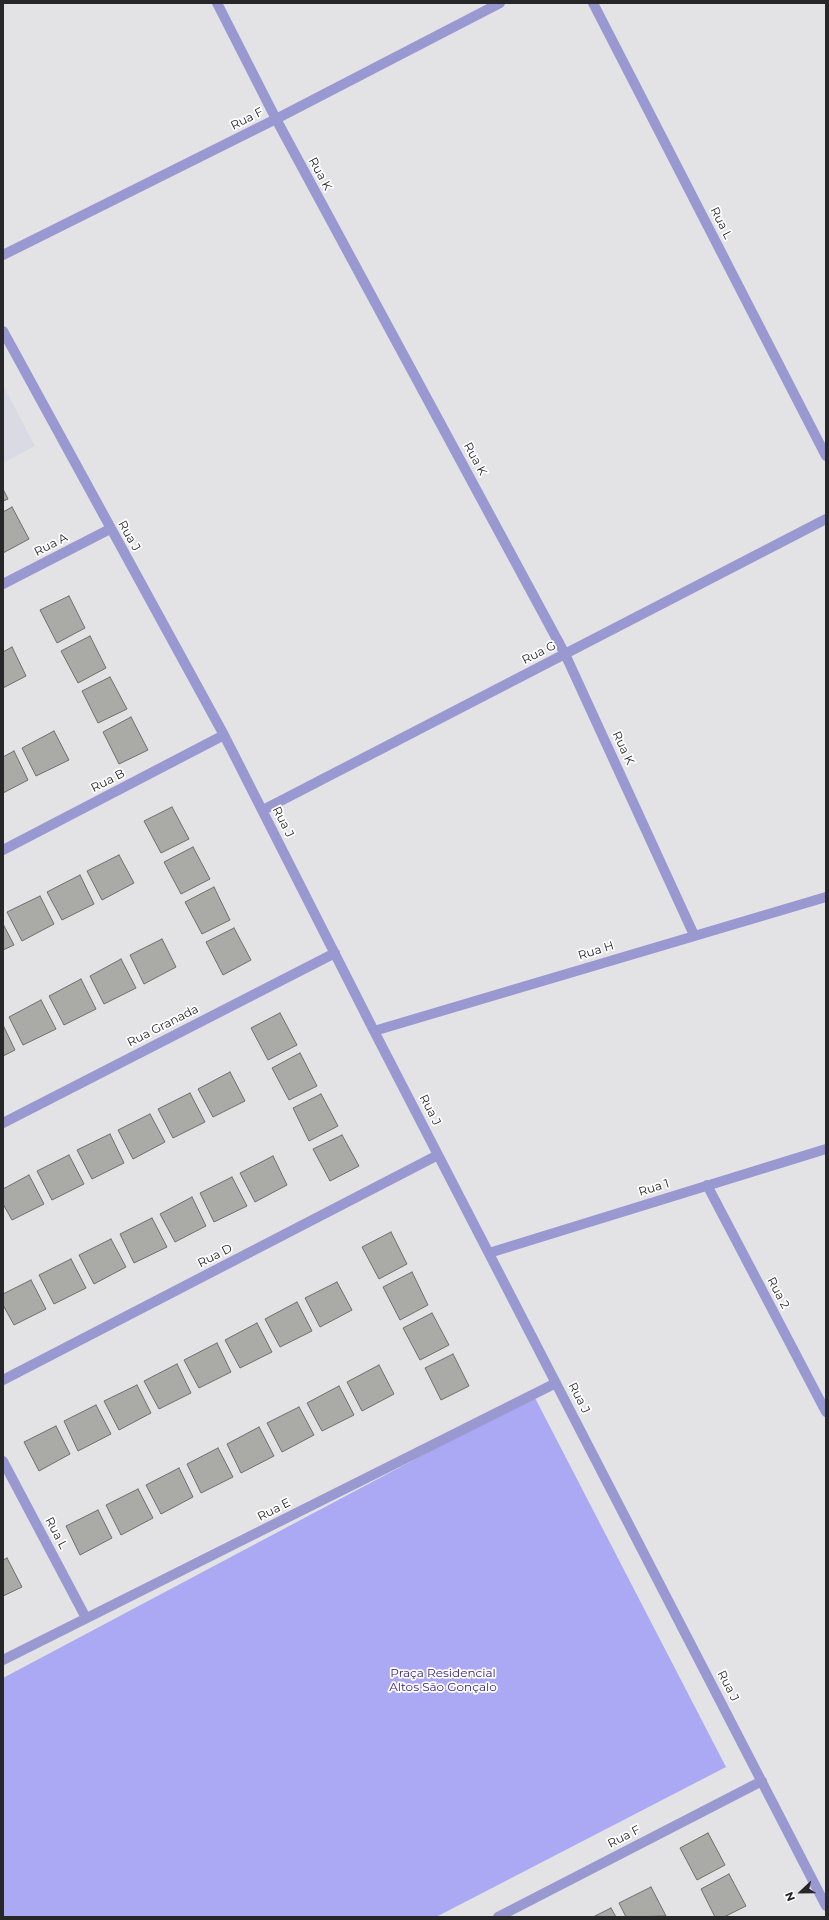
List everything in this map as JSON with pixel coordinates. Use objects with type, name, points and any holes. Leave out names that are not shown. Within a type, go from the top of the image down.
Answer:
[{"type":"street","name":"Rua K","points":[[217,3],[276,119],[565,654],[694,935]]},
{"type":"street","name":"Rua F","points":[[3,255],[276,119],[500,3]]},
{"type":"street","name":"Rua L","points":[[593,3],[826,456]]},
{"type":"street","name":"Rua J","points":[[3,331],[224,735],[374,1032],[826,1906]]},
{"type":"street","name":"Rua G","points":[[263,810],[826,519]]},
{"type":"street","name":"Rua A","points":[[3,584],[110,529]]},
{"type":"street","name":"Rua B","points":[[3,850],[224,735]]},
{"type":"street","name":"Rua H","points":[[374,1032],[694,935],[826,897]]},
{"type":"street","name":"Rua Granada","points":[[3,1123],[335,953]]},
{"type":"street","name":"Rua 1","points":[[489,1253],[826,1149]]},
{"type":"street","name":"Rua D","points":[[3,1380],[438,1155]]},
{"type":"street","name":"Rua 2","points":[[707,1185],[826,1412]]},
{"type":"street","name":"Rua E","points":[[3,1660],[556,1383]]},
{"type":"street","name":"Rua L","points":[[3,1461],[86,1618]]},
{"type":"street","name":"Rua F","points":[[498,1917],[762,1781]]},
{"type":"shaded area","points":[[3,385],[35,446],[3,463]]},
{"type":"green space","name":"Praça Residencial Altos São Gonçalo","points":[[534,1396],[726,1767],[436,1917],[3,1917],[3,1678]]},
{"type":"building","points":[[3,489],[8,499],[3,501]]},
{"type":"building","points":[[12,507],[29,539],[3,553],[3,512]]},
{"type":"building","points":[[69,596],[85,628],[57,643],[40,610]]},
{"type":"building","points":[[90,636],[106,668],[78,683],[61,651]]},
{"type":"building","points":[[12,647],[26,676],[3,688],[3,652]]},
{"type":"building","points":[[110,677],[127,709],[98,723],[82,691]]},
{"type":"building","points":[[131,717],[148,750],[119,764],[103,732]]},
{"type":"building","points":[[54,731],[69,760],[36,776],[22,748]]},
{"type":"building","points":[[14,751],[28,780],[3,793],[3,757]]},
{"type":"building","points":[[172,807],[189,839],[161,853],[144,821]]},
{"type":"building","points":[[193,847],[210,879],[181,894],[164,862]]},
{"type":"building","points":[[119,855],[134,883],[102,900],[87,871]]},
{"type":"building","points":[[80,875],[94,904],[62,920],[47,892]]},
{"type":"building","points":[[214,887],[230,920],[202,934],[185,902]]},
{"type":"building","points":[[40,896],[54,924],[22,941],[7,912]]},
{"type":"building","points":[[3,924],[14,945],[3,950]]},
{"type":"building","points":[[234,928],[251,960],[223,975],[206,942]]},
{"type":"building","points":[[162,939],[176,967],[144,984],[130,955]]},
{"type":"building","points":[[121,959],[136,988],[104,1004],[90,976]]},
{"type":"building","points":[[81,979],[96,1009],[64,1025],[49,996]]},
{"type":"building","points":[[41,1000],[56,1029],[23,1045],[9,1017]]},
{"type":"building","points":[[280,1013],[297,1045],[268,1060],[251,1028]]},
{"type":"building","points":[[3,1025],[15,1050],[3,1056]]},
{"type":"building","points":[[300,1053],[317,1086],[289,1100],[272,1068]]},
{"type":"building","points":[[230,1072],[245,1101],[213,1117],[198,1089]]},
{"type":"building","points":[[190,1093],[205,1122],[173,1138],[158,1109]]},
{"type":"building","points":[[321,1094],[338,1126],[309,1141],[293,1108]]},
{"type":"building","points":[[150,1114],[165,1142],[133,1159],[118,1130]]},
{"type":"building","points":[[110,1134],[124,1163],[92,1179],[77,1150]]},
{"type":"building","points":[[342,1135],[359,1166],[330,1181],[313,1149]]},
{"type":"building","points":[[69,1155],[84,1184],[52,1200],[37,1171]]},
{"type":"building","points":[[273,1156],[287,1185],[255,1202],[240,1173]]},
{"type":"building","points":[[29,1175],[44,1204],[12,1220],[3,1204],[3,1189]]},
{"type":"building","points":[[232,1177],[247,1206],[214,1222],[200,1193]]},
{"type":"building","points":[[192,1197],[206,1226],[175,1242],[160,1214]]},
{"type":"building","points":[[152,1218],[167,1247],[134,1263],[120,1234]]},
{"type":"building","points":[[391,1232],[407,1264],[379,1279],[362,1247]]},
{"type":"building","points":[[111,1239],[126,1267],[94,1284],[79,1255]]},
{"type":"building","points":[[71,1259],[86,1288],[54,1304],[39,1275]]},
{"type":"building","points":[[412,1272],[428,1305],[400,1320],[383,1287]]},
{"type":"building","points":[[31,1280],[46,1309],[14,1325],[3,1305],[3,1294]]},
{"type":"building","points":[[337,1282],[352,1310],[320,1327],[305,1298]]},
{"type":"building","points":[[297,1302],[312,1331],[280,1347],[265,1319]]},
{"type":"building","points":[[432,1313],[449,1345],[420,1360],[403,1328]]},
{"type":"building","points":[[257,1323],[272,1352],[240,1368],[225,1340]]},
{"type":"building","points":[[217,1343],[231,1372],[199,1388],[184,1360]]},
{"type":"building","points":[[453,1354],[469,1386],[441,1400],[425,1368]]},
{"type":"building","points":[[177,1364],[191,1393],[159,1409],[144,1381]]},
{"type":"building","points":[[379,1365],[394,1394],[362,1411],[347,1382]]},
{"type":"building","points":[[137,1385],[151,1413],[119,1430],[104,1401]]},
{"type":"building","points":[[339,1386],[354,1415],[322,1431],[307,1403]]},
{"type":"building","points":[[96,1405],[111,1434],[78,1451],[64,1421]]},
{"type":"building","points":[[299,1407],[314,1435],[282,1452],[267,1423]]},
{"type":"building","points":[[56,1426],[70,1454],[39,1471],[24,1442]]},
{"type":"building","points":[[259,1427],[274,1456],[241,1473],[227,1444]]},
{"type":"building","points":[[218,1448],[233,1477],[201,1493],[187,1464]]},
{"type":"building","points":[[179,1468],[193,1497],[161,1514],[146,1485]]},
{"type":"building","points":[[138,1489],[153,1518],[121,1535],[106,1505]]},
{"type":"building","points":[[98,1510],[112,1538],[80,1555],[66,1526]]},
{"type":"building","points":[[7,1558],[22,1587],[3,1596],[3,1560]]},
{"type":"building","points":[[708,1833],[725,1865],[697,1880],[680,1848]]},
{"type":"building","points":[[729,1874],[746,1906],[724,1917],[715,1917],[701,1889]]},
{"type":"building","points":[[651,1887],[666,1916],[626,1917],[619,1903]]},
{"type":"building","points":[[611,1908],[616,1917],[593,1917]]}]
